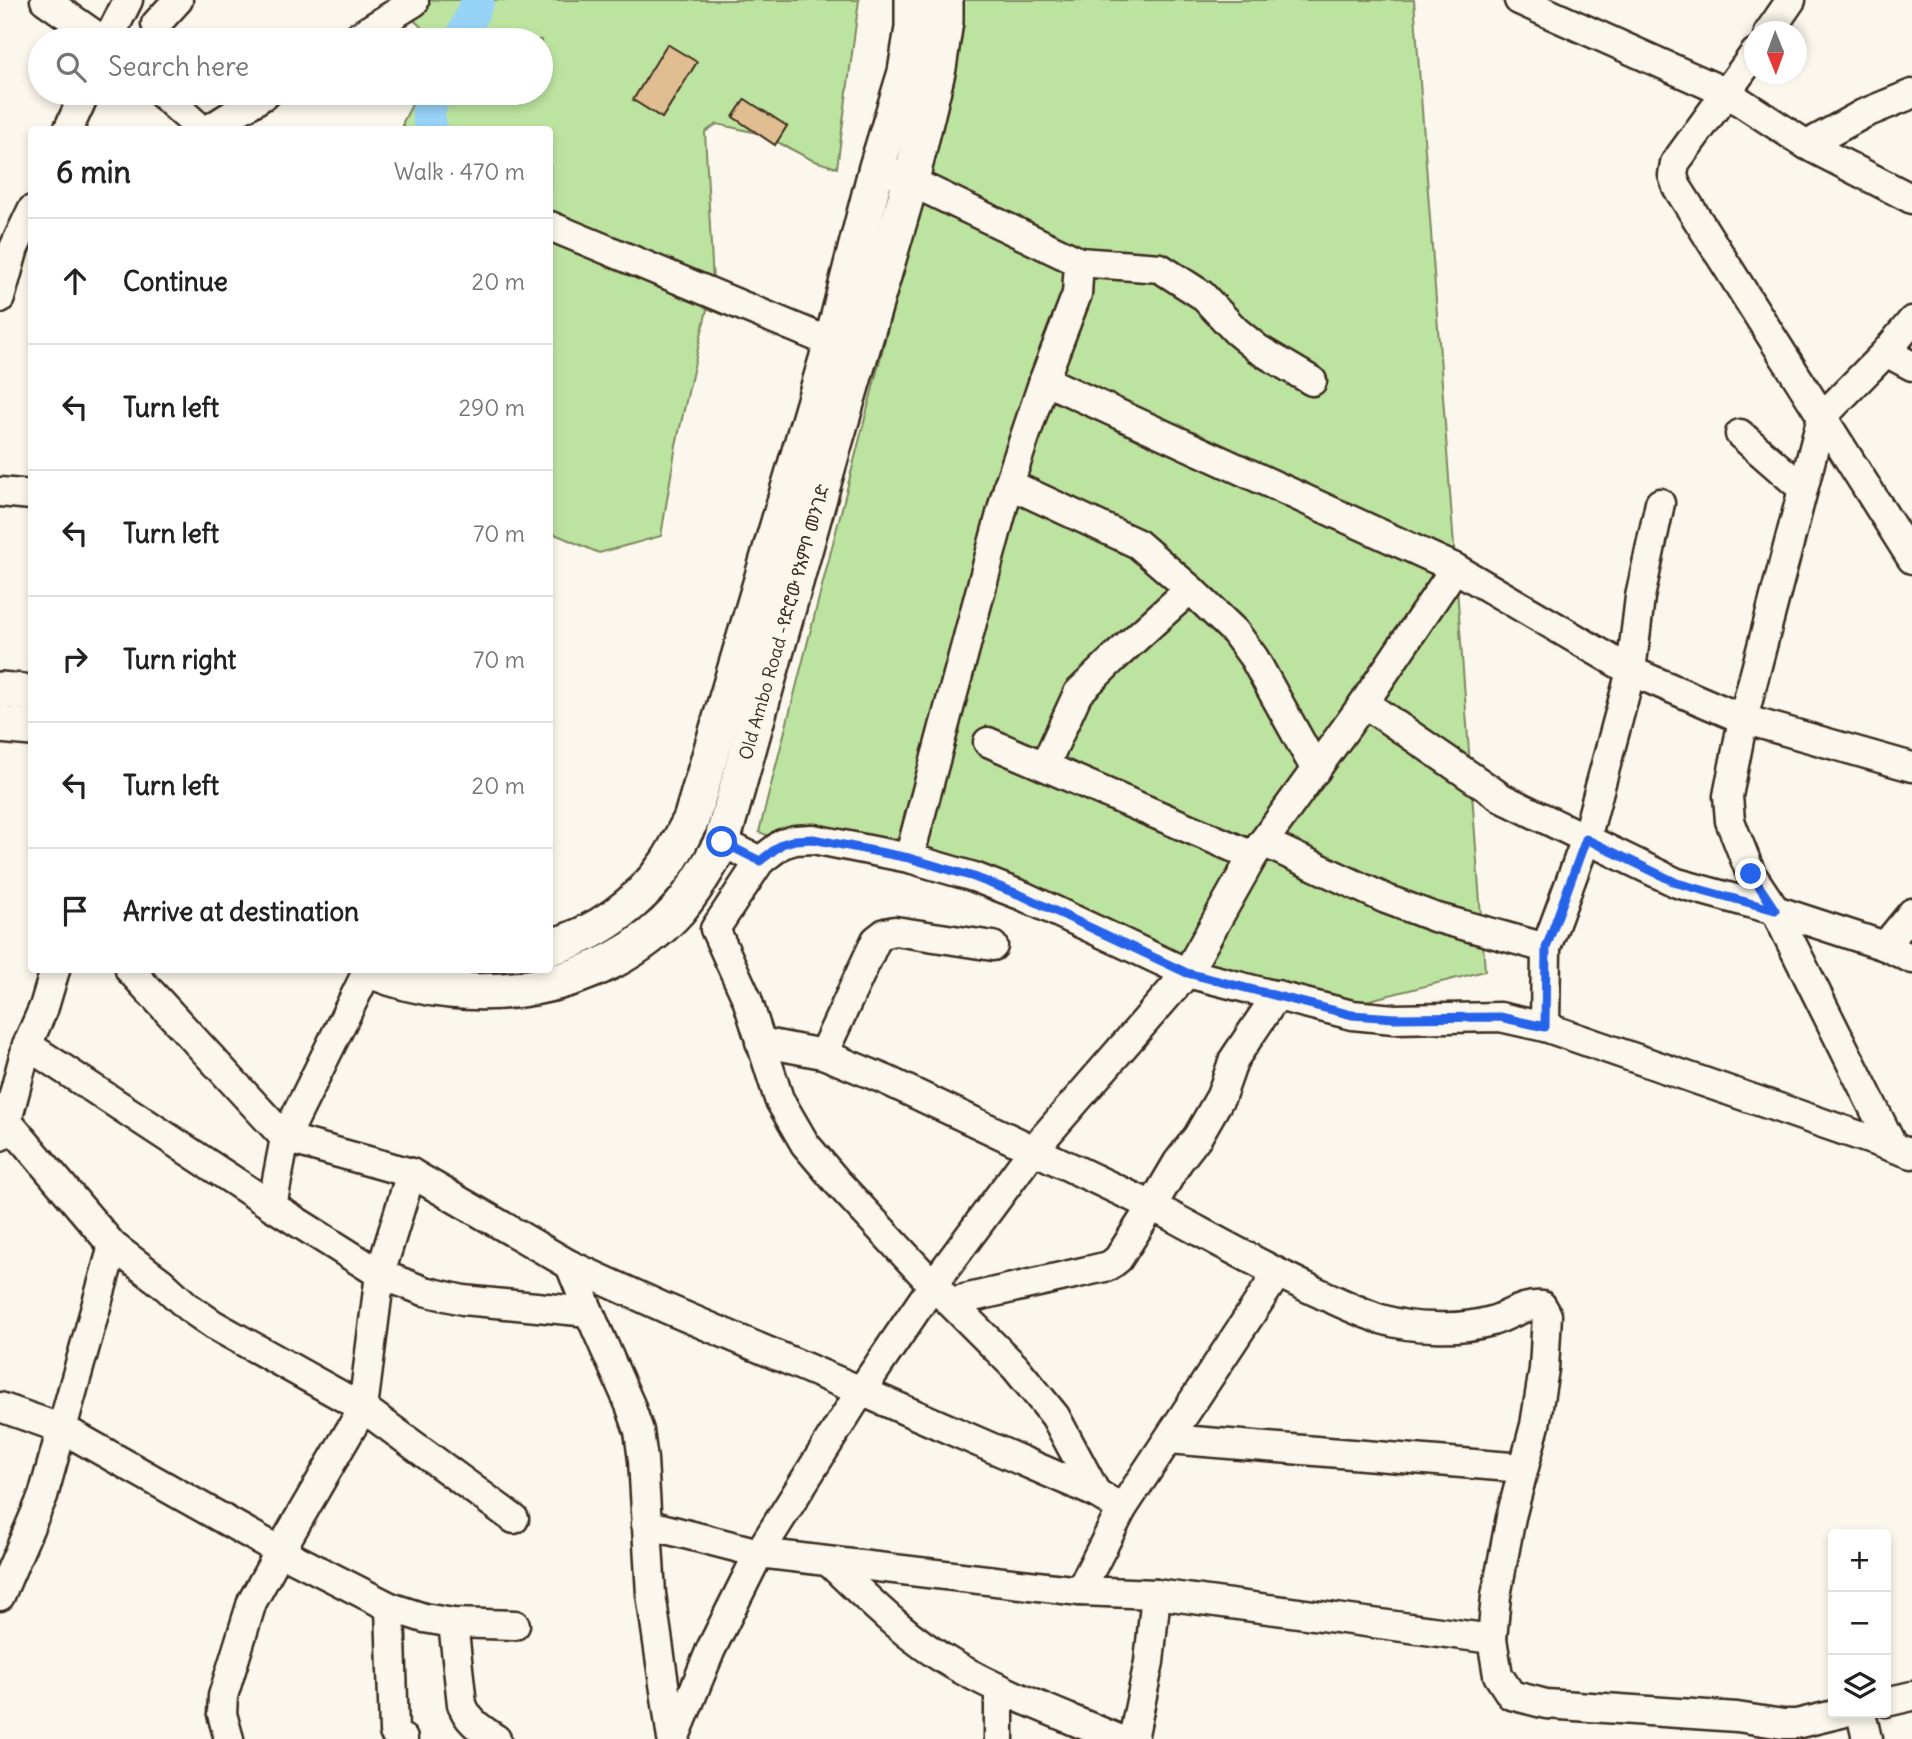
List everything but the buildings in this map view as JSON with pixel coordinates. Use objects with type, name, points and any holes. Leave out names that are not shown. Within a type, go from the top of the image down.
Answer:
[{"type":"main road","name":"Old Ambo Road -የድሮው የአምቦ መንገድ","points":[[553,946],[587,933],[620,913],[640,895],[667,863],[691,820],[832,342],[877,167],[906,72],[913,28],[913,0]]},
{"type":"main road","name":"Old Ambo Road -የድሮው የአምቦ መንገድ","points":[[378,973],[417,986],[450,991],[488,980],[520,990],[563,981],[623,955],[677,910],[699,883],[722,842],[911,180],[938,68],[944,0]]},
{"type":"main road","points":[[0,690],[28,693]]},
{"type":"main road","points":[[0,725],[28,728]]},
{"type":"street","points":[[45,0],[85,28]]},
{"type":"street","points":[[114,28],[128,0]]},
{"type":"street","points":[[156,24],[177,0]]},
{"type":"street","points":[[1519,0],[1727,93],[1808,145],[1912,199]]},
{"type":"street","points":[[1777,21],[1791,0]]},
{"type":"street","points":[[372,28],[414,2]]},
{"type":"street","points":[[1744,69],[1675,163],[1673,176],[1677,187],[1912,559]]},
{"type":"street","points":[[1808,145],[1863,114],[1912,93]]},
{"type":"street","points":[[70,126],[79,105]]},
{"type":"street","points":[[174,105],[198,126]]},
{"type":"street","points":[[214,126],[248,105]]},
{"type":"street","points":[[877,167],[911,180],[1079,262],[1160,268],[1202,295],[1236,331],[1258,349],[1312,381]]},
{"type":"street","points":[[0,298],[15,248],[28,219]]},
{"type":"street","points":[[553,227],[832,342]]},
{"type":"street","points":[[909,858],[1009,484],[1077,293],[1079,262]]},
{"type":"street","points":[[1902,1149],[1775,910],[1751,874],[1730,821],[1728,796],[1743,719],[1822,417],[1886,352],[1912,321]]},
{"type":"street","points":[[1886,352],[1912,366]]},
{"type":"street","points":[[1044,380],[1455,568],[1631,671],[1743,719],[1912,767]]},
{"type":"street","points":[[1740,434],[1803,489]]},
{"type":"street","points":[[1009,484],[1138,544],[1191,589],[1235,632],[1254,658],[1317,770]]},
{"type":"street","points":[[0,492],[28,495]]},
{"type":"street","points":[[1545,1027],[1546,948],[1586,839],[1631,671],[1640,597],[1660,503]]},
{"type":"street","points":[[673,1739],[711,1649],[759,1553],[861,1391],[942,1294],[1034,1149],[1187,973],[1258,849],[1364,703],[1455,568]]},
{"type":"street","points":[[1045,765],[1079,693],[1191,589]]},
{"type":"street","points":[[1364,703],[1502,798],[1677,883],[1775,910],[1885,946],[1912,959]]},
{"type":"street","points":[[988,742],[1434,917],[1546,948]]},
{"type":"street","points":[[1096,1493],[1055,1416],[1015,1367],[942,1294],[804,1144],[779,1099],[747,999],[715,929],[760,861],[782,844],[813,839],[909,858],[974,877],[1023,896],[1187,973],[1352,1015],[1394,1018],[1500,1017],[1545,1027],[1902,1149]]},
{"type":"street","points":[[722,842],[760,861]]},
{"type":"street","points":[[1885,946],[1912,913]]},
{"type":"street","points":[[823,1054],[876,940],[885,933],[895,931],[993,946]]},
{"type":"street","points":[[54,973],[44,1007],[27,1045],[2,1125],[113,1246],[162,1283],[188,1307],[214,1325],[363,1408],[514,1519]]},
{"type":"street","points":[[133,973],[285,1138],[411,1173],[570,1265],[1096,1493],[1122,1509]]},
{"type":"street","points":[[272,1206],[285,1138],[368,973]]},
{"type":"street","points":[[942,1294],[1109,1266],[1118,1259],[1178,1162],[1198,1136],[1221,1096],[1234,1059],[1277,995]]},
{"type":"street","points":[[760,1042],[823,1054],[886,1080],[1152,1206],[1277,1274],[1378,1320],[1433,1327],[1461,1326],[1491,1321],[1532,1305],[1542,1306],[1547,1315],[1544,1369],[1535,1425],[1523,1468],[1496,1596],[1492,1639],[1498,1675],[1511,1695],[1546,1704],[1737,1717],[1783,1724],[1796,1724],[1828,1716]]},
{"type":"street","points":[[27,1045],[380,1274],[424,1291],[463,1300],[589,1312]]},
{"type":"street","points":[[229,1739],[222,1714],[223,1696],[252,1602],[363,1408],[380,1274],[411,1173]]},
{"type":"street","points":[[0,1596],[43,1496],[113,1246]]},
{"type":"street","points":[[570,1265],[639,1431],[651,1594],[673,1739]]},
{"type":"street","points":[[1080,1591],[1122,1509],[1277,1274]]},
{"type":"street","points":[[0,1407],[62,1429],[279,1551],[390,1607],[424,1618],[453,1623],[515,1625]]},
{"type":"street","points":[[1169,1439],[1523,1468]]},
{"type":"street","points":[[646,1524],[759,1553],[1080,1591],[1156,1594],[1492,1639]]},
{"type":"street","points":[[829,1562],[893,1623],[950,1663],[999,1688],[1118,1739]]},
{"type":"street","points":[[1133,1739],[1149,1662],[1156,1594]]},
{"type":"street","points":[[390,1607],[394,1732],[403,1739]]},
{"type":"street","points":[[453,1623],[462,1704],[466,1716],[481,1736]]},
{"type":"street","points":[[999,1688],[999,1739]]},
{"type":"street","points":[[1891,1701],[1912,1696]]},
{"type":"street","points":[[1862,1718],[1867,1739]]},
{"type":"green space","points":[[391,0],[859,0],[837,168],[812,160],[762,134],[717,124],[705,132],[713,283],[676,445],[661,536],[599,553],[553,533],[553,126],[403,126],[412,105],[553,105],[553,28],[422,28]]},
{"type":"green space","points":[[952,0],[1414,0],[1485,971],[1326,1011],[1164,954],[1023,882],[779,840],[759,832],[923,192]]},
{"type":"waterway","points":[[466,28],[478,0]]},
{"type":"waterway","points":[[430,126],[428,112],[431,105]]},
{"type":"route","points":[[722,842],[760,861],[782,844],[813,839],[909,858],[974,877],[1023,896],[1187,973],[1352,1015],[1394,1018],[1500,1017],[1545,1027],[1546,948],[1586,839],[1677,883],[1775,910],[1751,874]]}]
